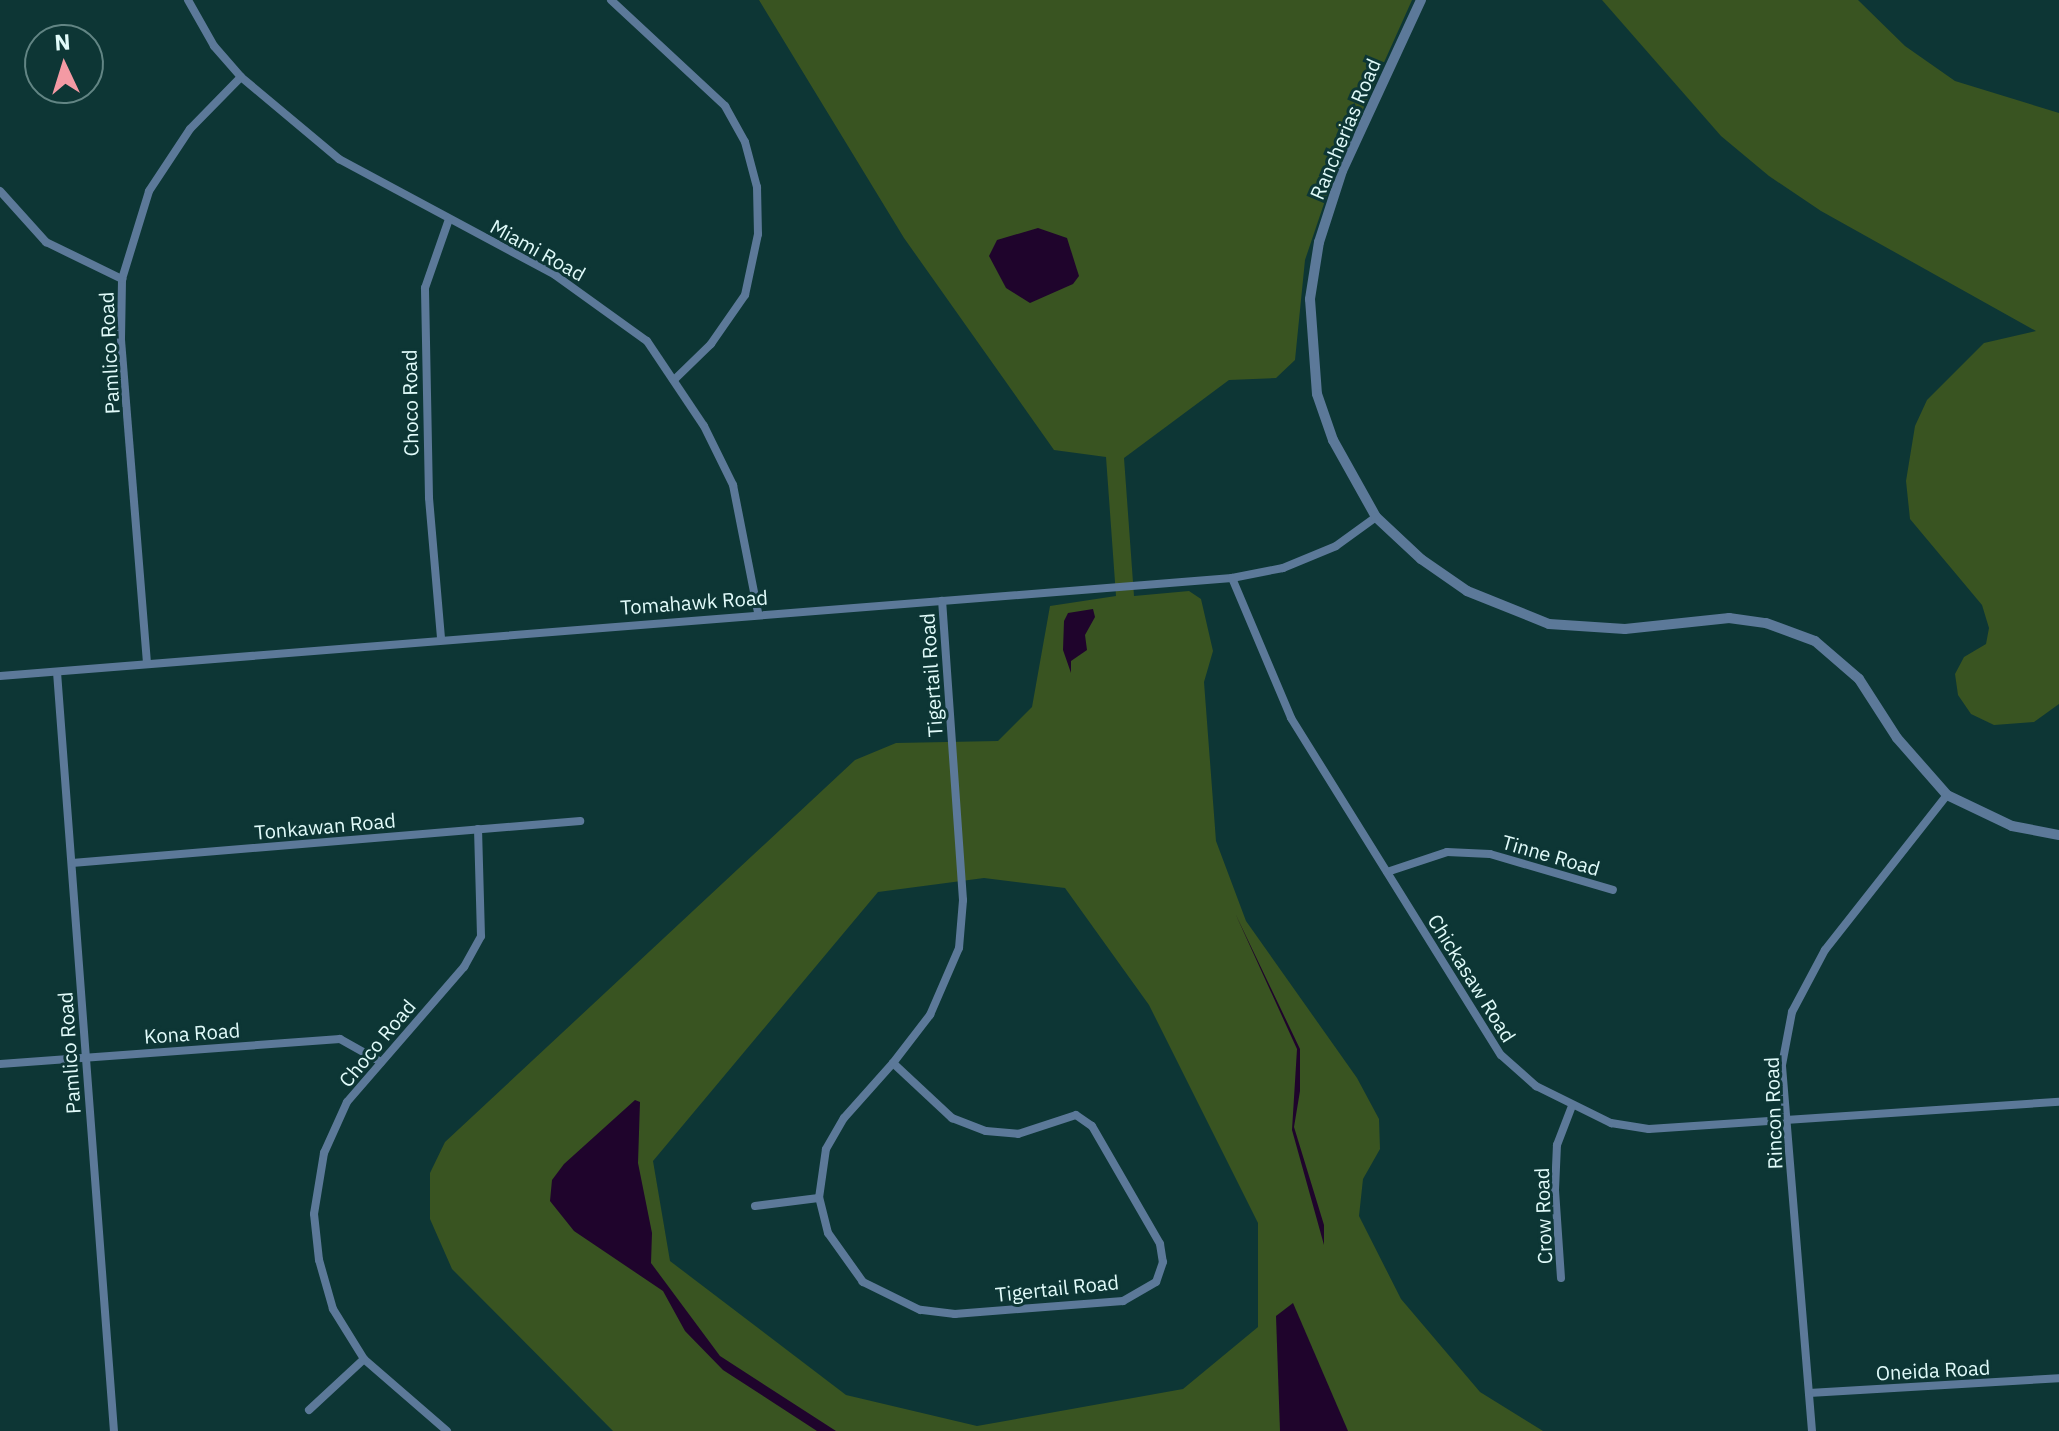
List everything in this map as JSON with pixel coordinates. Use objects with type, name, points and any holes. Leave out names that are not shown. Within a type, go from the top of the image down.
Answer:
[{"type":"street","name":"Miami Road","points":[[188,0],[214,46],[241,77],[339,159],[555,275],[620,318],[647,341],[674,380],[733,485],[758,613]]},
{"type":"street","points":[[611,0],[725,106],[745,142],[757,187],[758,234],[745,295],[711,344],[674,380]]},
{"type":"street","name":"Rancherias Road","points":[[1421,0],[1342,171],[1319,242],[1310,299],[1317,394],[1333,440],[1376,517],[1421,559],[1467,591],[1549,624],[1625,629],[1729,618],[1766,623],[1815,641],[1859,679],[1897,738],[1947,795],[2012,826],[2059,835]]},
{"type":"street","name":"Pamlico Road","points":[[147,663],[121,338],[122,279],[149,191],[190,129],[241,77]]},
{"type":"street","points":[[0,191],[46,242],[122,279]]},
{"type":"street","name":"Choco Road","points":[[441,638],[429,498],[425,288],[449,219]]},
{"type":"street","name":"Tomahawk Road","points":[[0,676],[441,638],[1232,578],[1283,568],[1336,546],[1376,517]]},
{"type":"street","name":"Chickasaw Road","points":[[1232,578],[1291,718],[1501,1055],[1571,1108],[1611,1123],[1649,1129],[2059,1102]]},
{"type":"street","name":"Tigertail Road","points":[[893,1063],[952,1118],[986,1131],[1018,1134],[1076,1115],[1092,1126],[1160,1244],[1163,1262],[1156,1282],[1123,1301],[955,1314],[920,1310],[863,1282],[843,1260],[819,1198],[826,1149],[844,1118],[930,1015],[959,948],[963,900],[942,601]]},
{"type":"street","name":"Pamlico Road","points":[[57,672],[114,1431]]},
{"type":"street","name":"Rincon Road","points":[[1812,1431],[1782,1065],[1792,1012],[1825,950],[1947,795]]},
{"type":"street","name":"Tonkawan Road","points":[[72,863],[580,821]]},
{"type":"street","name":"Choco Road","points":[[447,1431],[364,1359],[333,1309],[319,1260],[314,1214],[324,1153],[347,1102],[464,967],[481,936],[478,829]]},
{"type":"street","name":"Tinne Road","points":[[1387,872],[1447,852],[1490,854],[1613,890]]},
{"type":"street","name":"Kona Road","points":[[0,1064],[340,1039],[381,1062]]},
{"type":"street","name":"Crow Road","points":[[1561,1278],[1555,1190],[1557,1145],[1571,1108]]},
{"type":"street","points":[[755,1206],[819,1198]]},
{"type":"street","points":[[309,1410],[364,1359]]},
{"type":"street","name":"Oneida Road","points":[[1809,1393],[2059,1378]]},
{"type":"green space","points":[[759,0],[1412,0],[1334,174],[1305,260],[1295,360],[1276,378],[1229,380],[1124,458],[1134,596],[1189,591],[1201,599],[1213,651],[1204,682],[1216,841],[1246,921],[1357,1078],[1379,1119],[1380,1149],[1363,1179],[1359,1216],[1401,1299],[1480,1392],[1543,1431],[613,1431],[452,1269],[430,1219],[430,1173],[445,1142],[855,760],[896,743],[998,741],[1032,707],[1050,606],[1116,596],[1106,457],[1054,450],[904,238]],"holes":[[[984,878],[1065,888],[1149,1005],[1258,1223],[1258,1327],[1183,1389],[977,1426],[846,1395],[670,1261],[653,1161],[878,892]]]},
{"type":"green space","points":[[1602,0],[1858,0],[1905,46],[1955,81],[2059,113],[2059,704],[2034,722],[1994,725],[1971,714],[1958,695],[1955,674],[1964,657],[1986,644],[1989,628],[1982,605],[1910,519],[1906,481],[1915,426],[1927,400],[1984,343],[2036,331],[1821,211],[1769,176],[1721,136]]},
{"type":"shaded area","points":[[1038,228],[1067,238],[1079,276],[1073,284],[1030,303],[1006,288],[989,256],[997,240]]},
{"type":"shaded area","points":[[1093,609],[1095,617],[1085,635],[1087,650],[1071,661],[1071,673],[1063,650],[1064,621],[1068,613]]},
{"type":"shaded area","points":[[1235,913],[1300,1049],[1300,1091],[1294,1127],[1324,1225],[1324,1245],[1292,1130],[1297,1049]]},
{"type":"shaded area","points":[[635,1100],[640,1102],[638,1163],[652,1233],[651,1263],[720,1356],[836,1431],[817,1431],[723,1370],[685,1331],[663,1291],[574,1231],[550,1201],[552,1180],[564,1164]]},
{"type":"shaded area","points":[[1293,1303],[1348,1431],[1280,1431],[1276,1316]]}]
